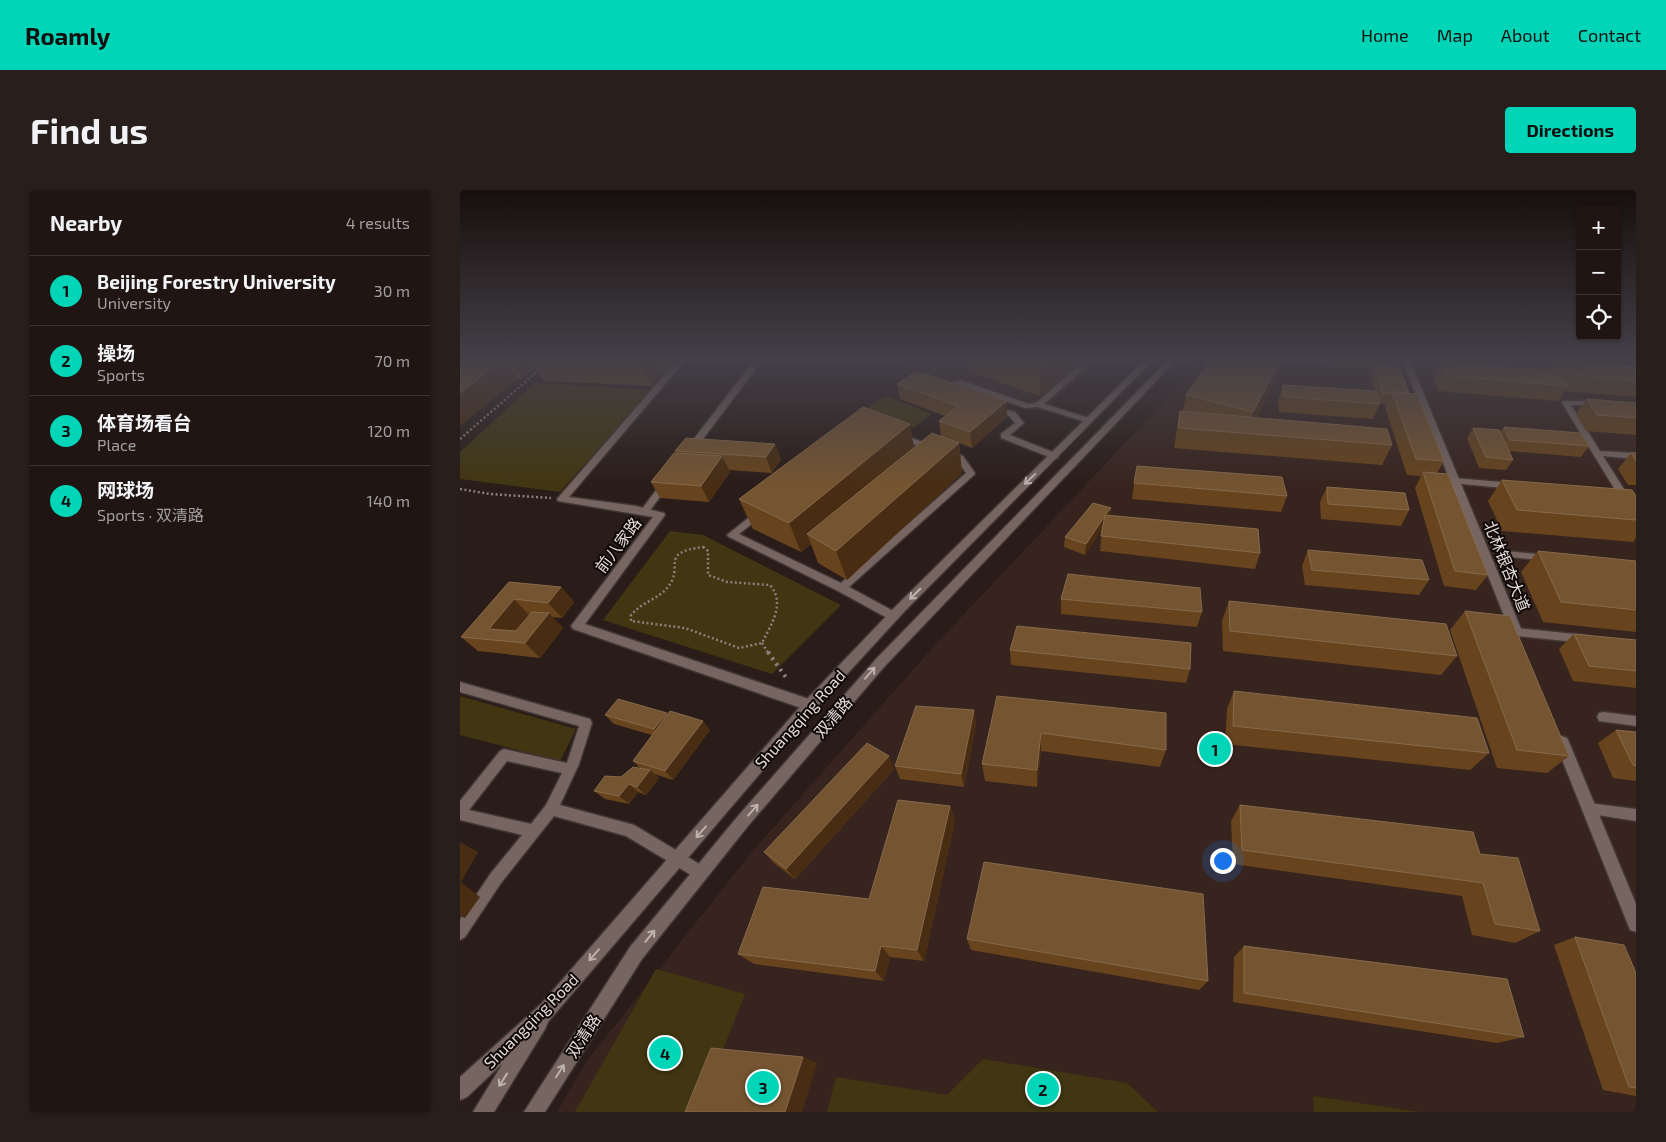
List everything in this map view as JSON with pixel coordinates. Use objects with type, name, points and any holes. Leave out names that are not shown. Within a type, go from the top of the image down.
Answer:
[{"type":"main road","points":[[562,499],[646,401]]},
{"type":"main road","name":"Shuangqing Road","points":[[460,1090],[548,1008],[810,705],[894,616],[1109,401]]},
{"type":"main road","name":"双清路","points":[[534,1112],[636,953],[700,873],[880,663],[1133,401]]},
{"type":"main road","name":"北林银杏大道","points":[[1422,401],[1524,649]]},
{"type":"main road","name":"前八家路","points":[[562,499],[581,504],[645,511],[660,516],[577,626],[810,705]]},
{"type":"main road","points":[[1556,729],[1636,924]]},
{"type":"main road","points":[[483,1112],[548,1008]]},
{"type":"lane","points":[[685,457],[727,401]]},
{"type":"lane","points":[[1013,401],[1028,406],[1038,405],[1089,421]]},
{"type":"lane","points":[[1038,405],[1043,401]]},
{"type":"lane","points":[[1608,404],[1579,402],[1566,404],[1597,453],[1617,494],[1633,506],[1636,516]]},
{"type":"lane","points":[[984,405],[1012,414],[1020,423],[1004,436],[1055,456]]},
{"type":"lane","points":[[842,588],[972,473],[960,458],[885,431]]},
{"type":"lane","points":[[1579,439],[1588,439]]},
{"type":"lane","points":[[1597,453],[1636,456]]},
{"type":"lane","points":[[645,511],[674,473]]},
{"type":"lane","points":[[1455,482],[1524,487]]},
{"type":"lane","points":[[769,506],[732,535],[842,588],[894,616]]},
{"type":"lane","points":[[1506,554],[1562,559]]},
{"type":"lane","points":[[1516,632],[1600,640]]},
{"type":"lane","points":[[460,687],[586,723],[570,769],[551,809],[496,878],[460,932]]},
{"type":"lane","points":[[1603,717],[1636,721]]},
{"type":"lane","points":[[534,831],[460,813],[504,755],[570,769]]},
{"type":"lane","points":[[551,809],[629,830],[700,873]]},
{"type":"lane","points":[[1589,809],[1636,815]]},
{"type":"path","points":[[460,439],[504,401]]},
{"type":"path","points":[[460,489],[490,494],[562,499]]},
{"type":"path","points":[[703,547],[708,551],[708,575],[717,580],[770,585],[778,592],[780,603],[762,643],[741,648],[687,628],[665,624],[643,625],[631,621],[631,615],[637,607],[668,588],[672,580],[673,560],[679,552],[689,548],[703,547]]},
{"type":"path","points":[[762,643],[787,679]]},
{"type":"shaded area","points":[[515,401],[642,401],[560,492],[460,479],[460,452]]},
{"type":"shaded area","points":[[878,401],[898,401],[932,414],[913,428],[865,410]]},
{"type":"shaded area","points":[[1012,401],[1054,401],[1043,411]]},
{"type":"shaded area","points":[[1165,401],[1636,401],[1636,1112],[557,1112],[587,1061],[750,854],[935,645]]},
{"type":"shaded area","points":[[670,531],[703,535],[841,605],[772,674],[603,620]]},
{"type":"shaded area","points":[[460,696],[576,729],[560,761],[460,735]]},
{"type":"shaded area","points":[[656,969],[745,994],[698,1112],[575,1112]]},
{"type":"shaded area","points":[[983,1059],[1127,1083],[1158,1112],[827,1112],[836,1077],[947,1095]]},
{"type":"shaded area","points":[[1313,1096],[1419,1112],[1314,1112]]},
{"type":"building","points":[[944,401],[1007,401],[970,432],[939,421],[958,406]]},
{"type":"building","points":[[1210,401],[1259,401],[1253,412]]},
{"type":"building","points":[[1339,401],[1379,401],[1380,404]]},
{"type":"building","points":[[1395,401],[1420,401],[1444,461],[1416,459]]},
{"type":"building","points":[[1588,401],[1636,403],[1636,418],[1597,415]]},
{"type":"building","points":[[863,407],[910,424],[789,523],[739,499]]},
{"type":"building","points":[[1180,411],[1387,429],[1392,445],[1178,428]]},
{"type":"building","points":[[1504,427],[1581,433],[1589,446],[1510,440]]},
{"type":"building","points":[[1473,428],[1499,430],[1513,460],[1486,457]]},
{"type":"building","points":[[932,433],[959,443],[836,551],[807,534]]},
{"type":"building","points":[[686,438],[775,444],[766,457],[675,451]]},
{"type":"building","points":[[674,453],[722,456],[701,486],[651,482]]},
{"type":"building","points":[[1631,453],[1636,453],[1636,461]]},
{"type":"building","points":[[1137,466],[1282,477],[1287,496],[1134,483]]},
{"type":"building","points":[[1423,472],[1448,474],[1488,575],[1455,571]]},
{"type":"building","points":[[1502,480],[1632,490],[1636,496],[1636,520],[1517,510]]},
{"type":"building","points":[[1327,487],[1405,493],[1409,510],[1328,504]]},
{"type":"building","points":[[1093,503],[1111,508],[1086,544],[1065,537]]},
{"type":"building","points":[[1105,515],[1258,529],[1260,553],[1101,536]]},
{"type":"building","points":[[1308,550],[1422,560],[1429,580],[1312,570]]},
{"type":"building","points":[[1538,551],[1636,561],[1636,610],[1561,602]]},
{"type":"building","points":[[1068,574],[1200,588],[1202,612],[1061,599]]},
{"type":"building","points":[[509,582],[561,587],[548,603],[514,599],[489,629],[516,631],[532,612],[549,613],[525,643],[461,637]]},
{"type":"building","points":[[1229,601],[1446,624],[1457,656],[1230,631]]},
{"type":"building","points":[[1465,611],[1510,616],[1569,756],[1517,750]]},
{"type":"building","points":[[1017,626],[1191,643],[1190,669],[1010,650]]},
{"type":"building","points":[[1574,634],[1636,640],[1636,671],[1589,666]]},
{"type":"building","points":[[1234,691],[1477,718],[1489,753],[1233,726]]},
{"type":"building","points":[[997,696],[1166,713],[1166,750],[1041,733],[1037,770],[982,764]]},
{"type":"building","points":[[618,699],[667,713],[654,729],[605,715]]},
{"type":"building","points":[[916,706],[974,710],[961,774],[895,766]]},
{"type":"building","points":[[670,711],[703,721],[665,771],[633,761]]},
{"type":"building","points":[[1616,730],[1636,732],[1636,766],[1633,765]]},
{"type":"building","points":[[867,743],[889,756],[786,869],[764,852]]},
{"type":"building","points":[[633,767],[650,770],[637,787],[629,784],[619,796],[594,791],[605,776],[621,777]]},
{"type":"building","points":[[898,800],[950,806],[917,950],[881,946],[875,971],[738,954],[763,887],[869,899]]},
{"type":"building","points":[[1240,805],[1473,832],[1480,854],[1518,858],[1540,931],[1495,924],[1483,883],[1242,850]]},
{"type":"building","points":[[984,862],[1203,894],[1208,981],[967,939]]},
{"type":"building","points":[[1575,937],[1624,945],[1636,973],[1636,1088],[1629,1087]]},
{"type":"building","points":[[1244,946],[1507,979],[1524,1037],[1244,993]]},
{"type":"building","points":[[711,1048],[803,1057],[785,1112],[685,1112]]},
{"type":"place","name":"Beijing Forestry University","points":[[1215,749]]},
{"type":"place","name":"网球场","points":[[665,1053]]},
{"type":"place","name":"体育场看台","points":[[763,1087]]},
{"type":"place","name":"操场","points":[[1043,1089]]}]
